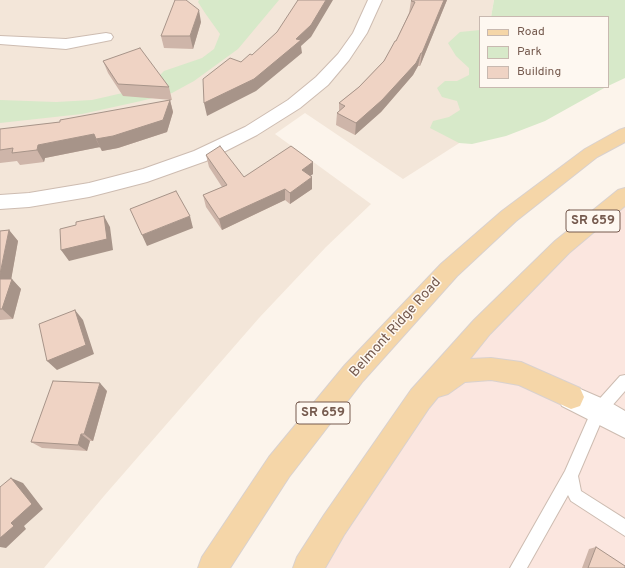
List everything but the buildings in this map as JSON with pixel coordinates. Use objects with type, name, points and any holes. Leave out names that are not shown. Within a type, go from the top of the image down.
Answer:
[{"type":"main road","name":"Belmont Ridge Road","points":[[213,568],[279,467],[354,373],[448,270],[509,216],[591,153],[625,134]]},
{"type":"main road","name":"SR 659","points":[[308,568],[334,525],[420,398],[482,327],[562,247],[625,195]]},
{"type":"main road","points":[[420,398],[461,371],[491,369],[521,374],[571,397]]},
{"type":"street","points":[[0,202],[60,195],[133,179],[200,156],[251,131],[294,104],[322,81],[344,57],[356,39],[375,0]]},
{"type":"street","points":[[0,40],[66,44],[106,37]]},
{"type":"street","points":[[571,397],[599,410],[625,425]]},
{"type":"lane","points":[[522,564],[570,476],[599,410],[625,381]]},
{"type":"lane","points":[[570,476],[571,485],[576,496],[625,528]]},
{"type":"shaded area","points":[[0,0],[494,0],[491,16],[479,16],[479,72],[464,140],[403,179],[305,113],[275,134],[371,204],[326,247],[259,318],[104,496],[44,568],[0,568]]},
{"type":"shaded area","points":[[625,195],[625,568],[308,568],[420,399]]},
{"type":"green space","points":[[199,0],[279,0],[238,49],[194,81],[172,93],[82,114],[0,123],[0,100],[56,102],[92,100],[127,92],[153,82],[164,71],[202,58],[214,49],[220,34],[198,2]]},
{"type":"green space","points":[[494,0],[625,0],[625,78],[609,86],[609,16],[491,16]]},
{"type":"green space","points":[[479,30],[479,88],[604,88],[545,121],[506,136],[472,144],[459,143],[430,128],[433,121],[449,117],[460,110],[457,101],[442,97],[437,88],[445,81],[457,81],[469,75],[469,68],[456,56],[448,43],[460,32]]}]
